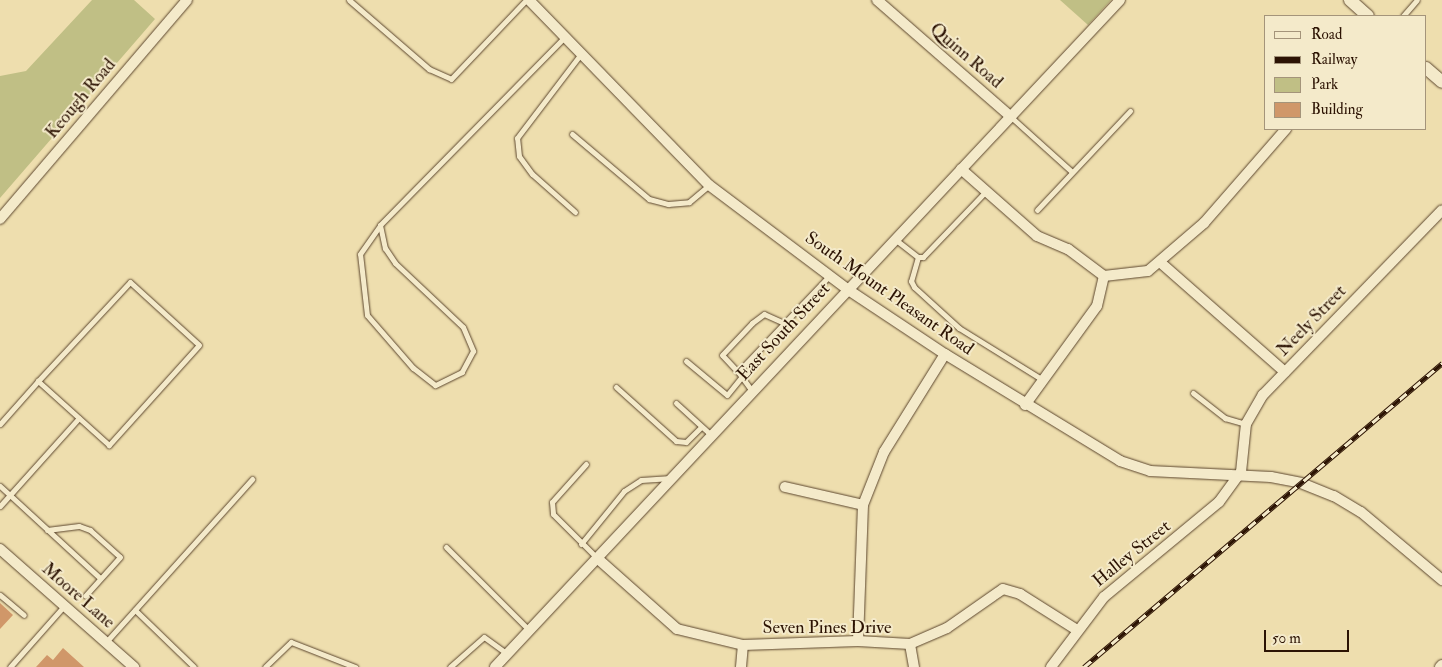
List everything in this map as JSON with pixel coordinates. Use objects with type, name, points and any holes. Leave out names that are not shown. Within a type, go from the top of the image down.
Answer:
[{"type":"street","name":"Keough Road","points":[[0,219],[187,0]]},
{"type":"street","name":"South Mount Pleasant Road","points":[[528,0],[563,39],[709,185],[847,288],[945,354],[1088,445],[1150,471],[1241,472],[1302,482],[1361,512],[1442,580]]},
{"type":"street","name":"Quinn Road","points":[[877,0],[1011,117]]},
{"type":"street","name":"East South Street","points":[[495,667],[847,288],[961,170],[1120,0]]},
{"type":"street","points":[[1350,0],[1367,15]]},
{"type":"street","points":[[1427,69],[1442,82]]},
{"type":"street","points":[[961,170],[1037,236],[1068,249],[1104,276],[1148,271],[1161,263],[1204,223],[1285,130]]},
{"type":"street","name":"Neely Street","points":[[1241,472],[1246,424],[1263,395],[1442,210]]},
{"type":"street","points":[[1161,263],[1285,372]]},
{"type":"street","points":[[1025,405],[1097,306],[1104,276]]},
{"type":"street","points":[[858,641],[864,505],[884,452],[945,354]]},
{"type":"street","name":"Halley Street","points":[[1051,667],[1104,596],[1219,502],[1241,472]]},
{"type":"street","points":[[785,487],[864,505]]},
{"type":"street","name":"Moore Lane","points":[[1,552],[134,667]]},
{"type":"street","name":"Seven Pines Drive","points":[[597,558],[658,616],[677,629],[743,645],[858,641],[910,644],[947,628],[1003,589],[1020,594],[1077,630]]},
{"type":"street","name":"Seven Pines Drive","points":[[910,644],[914,667]]},
{"type":"street","name":"Seven Pines Drive","points":[[741,667],[743,645]]},
{"type":"lane","points":[[348,0],[430,68],[451,79],[528,0]]},
{"type":"lane","points":[[1404,15],[1417,0]]},
{"type":"lane","points":[[380,225],[390,255],[463,327],[473,352],[462,372],[435,385],[413,368],[367,315],[360,254],[380,225],[563,39]]},
{"type":"lane","points":[[575,212],[532,174],[519,156],[517,138],[580,55]]},
{"type":"lane","points":[[1037,210],[1130,111]]},
{"type":"lane","points":[[1011,117],[1072,172]]},
{"type":"lane","points":[[572,134],[650,200],[668,204],[689,202],[709,185]]},
{"type":"lane","points":[[894,239],[918,257],[923,257],[986,192]]},
{"type":"lane","points":[[918,257],[911,281],[914,287],[959,328],[1044,380]]},
{"type":"lane","points":[[738,372],[829,275]]},
{"type":"lane","points":[[0,424],[38,381],[130,282],[199,345],[109,445],[38,381]]},
{"type":"lane","points":[[752,391],[740,379],[738,372],[722,355],[752,323],[764,314],[784,324]]},
{"type":"lane","points":[[686,361],[727,395],[740,379]]},
{"type":"lane","points":[[616,387],[676,441],[686,442],[701,427]]},
{"type":"lane","points":[[1193,393],[1225,418],[1246,424]]},
{"type":"lane","points":[[676,403],[711,436]]},
{"type":"lane","points":[[0,506],[79,418]]},
{"type":"lane","points":[[586,464],[552,502],[553,514],[597,558]]},
{"type":"lane","points":[[581,544],[624,490],[641,480],[671,478]]},
{"type":"lane","points":[[106,642],[252,479]]},
{"type":"lane","points":[[0,486],[100,578]]},
{"type":"lane","points":[[47,530],[79,526],[90,530],[120,557],[85,596]]},
{"type":"lane","points":[[446,547],[530,630]]},
{"type":"lane","points":[[0,595],[24,615]]},
{"type":"lane","points":[[10,667],[64,606]]},
{"type":"lane","points":[[135,610],[194,667]]},
{"type":"lane","points":[[450,667],[484,637],[507,654]]},
{"type":"lane","points":[[265,667],[291,642],[355,667]]},
{"type":"green space","points":[[92,0],[134,0],[155,19],[0,198],[0,76],[26,71]]},
{"type":"green space","points":[[1060,0],[1111,0],[1088,25]]},
{"type":"building","points":[[0,603],[13,615],[0,629]]},
{"type":"building","points":[[63,648],[84,667],[36,667],[47,655],[53,660]]},
{"type":"railway","points":[[1084,667],[1442,363]]}]
